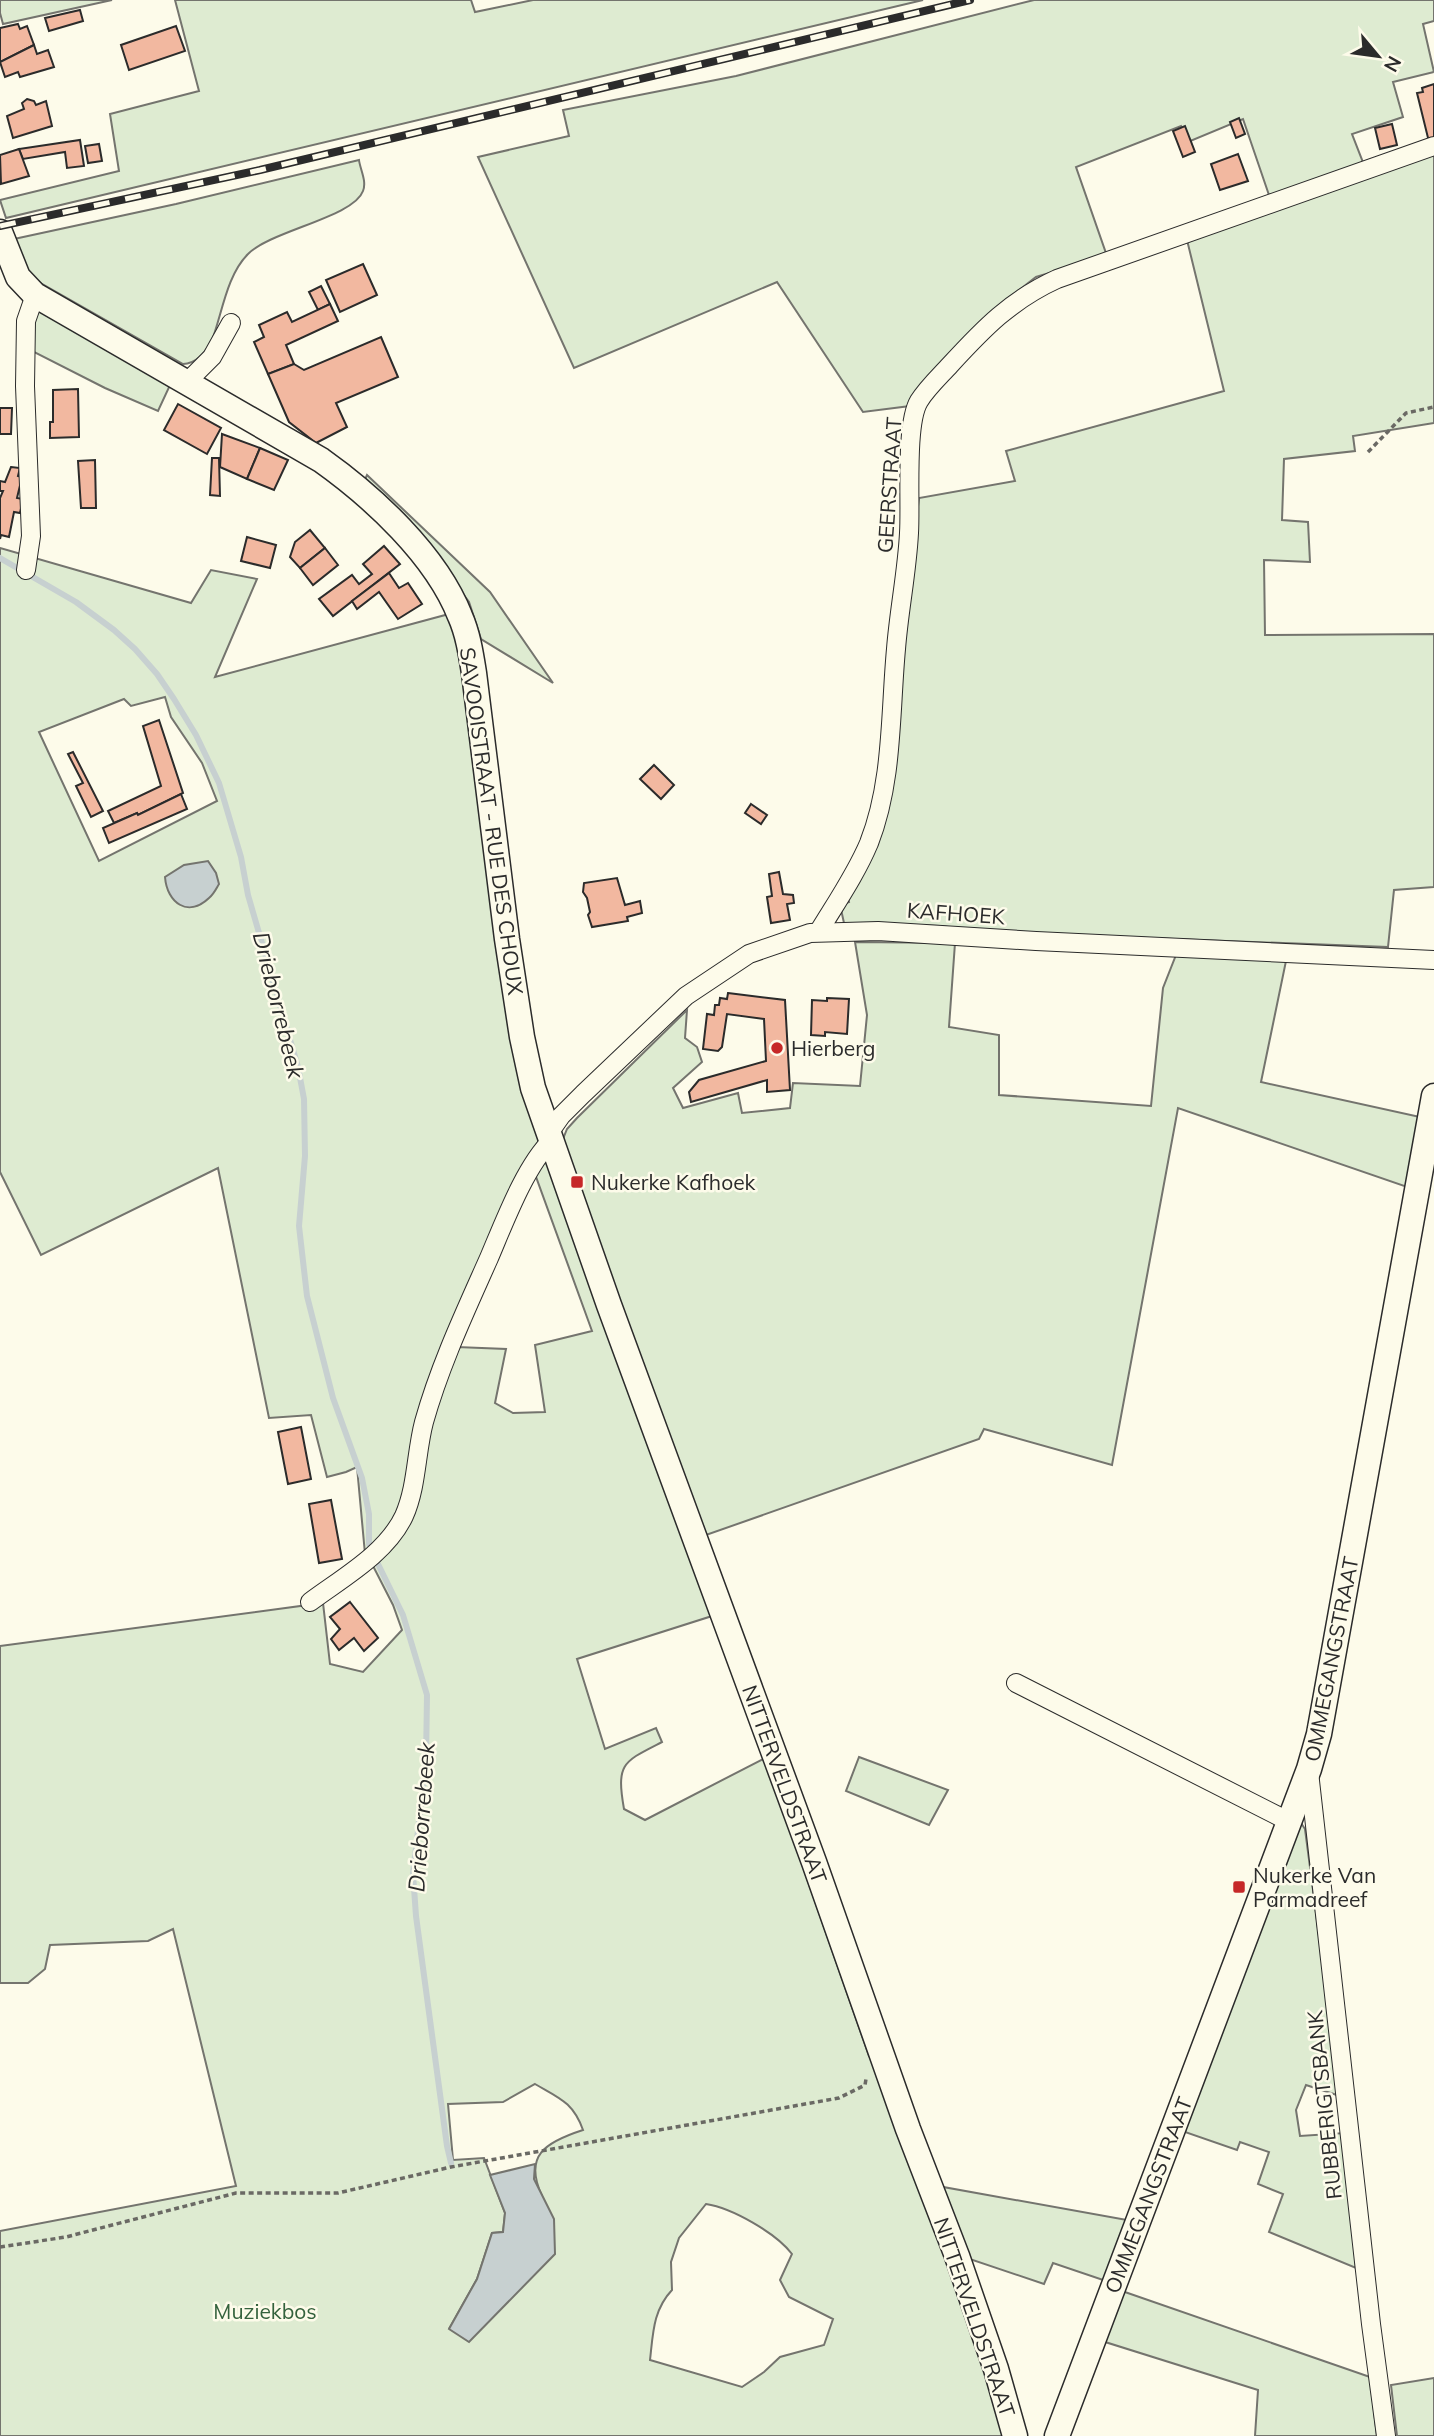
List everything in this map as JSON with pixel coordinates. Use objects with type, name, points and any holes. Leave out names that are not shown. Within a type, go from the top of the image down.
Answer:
[{"type":"main road","name":"SAVOOISTRAAT - RUE DES CHOUX","points":[[0,232],[18,277],[36,295],[321,460],[351,482],[409,538],[447,591],[460,615],[474,673],[522,1037],[533,1088],[550,1137]]},
{"type":"main road","name":"OMMEGANGSTRAAT","points":[[1056,2436],[1309,1769],[1328,1693],[1434,1096]]},
{"type":"main road","name":"NITTERVELDSTRAAT","points":[[550,1137],[904,2117],[957,2256],[996,2370],[1015,2436]]},
{"type":"street","name":"GEERSTRAAT","points":[[820,932],[857,868],[869,842],[881,804],[888,764],[896,646],[911,507],[911,425],[918,402],[1004,309],[1030,291],[1056,279],[1434,146]]},
{"type":"street","points":[[26,570],[31,551],[31,536],[25,386],[26,321],[36,295]]},
{"type":"street","points":[[187,382],[212,357],[231,323]]},
{"type":"street","name":"KAFHOEK","points":[[550,1137],[561,1116],[686,996],[749,954],[794,937],[820,932],[878,931],[1434,960]]},
{"type":"street","points":[[310,1602],[370,1557],[391,1537],[404,1516],[410,1498],[423,1426],[443,1364],[508,1213],[550,1137]]},
{"type":"street","points":[[1016,1683],[1288,1821]]},
{"type":"street","name":"RUBBERIGTSBANK","points":[[1309,1769],[1386,2436]]},
{"type":"path","points":[[1368,452],[1406,413],[1434,407]]},
{"type":"path","points":[[0,2247],[66,2237],[236,2193],[338,2193],[452,2167],[839,2098]]},
{"type":"green space","points":[[0,0],[112,0],[3,24]]},
{"type":"green space","points":[[175,0],[471,0],[475,12],[533,0],[923,0],[6,218],[0,200],[119,171],[110,114],[199,91]]},
{"type":"green space","points":[[1034,0],[1434,0],[1434,21],[1423,24],[1434,72],[1393,82],[1403,117],[1352,134],[1364,165],[1270,198],[1243,119],[1188,142],[1181,126],[1076,167],[1107,256],[1036,277],[1000,305],[910,406],[863,412],[777,282],[574,368],[478,157],[569,136],[563,110],[736,76]]},
{"type":"green space","points":[[1434,153],[1434,423],[1353,436],[1355,451],[1284,459],[1282,520],[1308,522],[1310,562],[1264,560],[1265,635],[1434,634],[1434,887],[1394,890],[1388,947],[989,932],[940,926],[844,923],[840,905],[849,902],[848,897],[879,828],[919,498],[1015,481],[1006,451],[1224,391],[1187,240]]},
{"type":"green space","points":[[359,160],[364,187],[356,200],[344,209],[274,238],[248,254],[234,273],[211,343],[199,357],[188,364],[183,364],[37,281],[26,269],[14,239],[176,204]]},
{"type":"green space","points":[[39,311],[171,383],[158,411],[30,350],[30,326]]},
{"type":"green space","points":[[367,475],[490,592],[553,683],[481,639],[469,602],[448,574],[363,484]]},
{"type":"green space","points":[[0,548],[191,603],[211,570],[257,579],[215,677],[449,614],[457,629],[539,1144],[511,1199],[393,1523],[365,1554],[357,1467],[327,1477],[311,1415],[269,1418],[218,1168],[41,1255],[0,1172]],"holes":[[[165,697],[171,717],[202,763],[217,801],[99,861],[39,732],[124,699],[131,706]]]},
{"type":"green space","points":[[855,942],[955,943],[949,1027],[999,1035],[999,1095],[1151,1106],[1163,988],[1176,955],[1286,961],[1261,1082],[1420,1117],[1410,1188],[1178,1108],[1112,1465],[984,1429],[979,1439],[706,1535],[656,1405],[563,1139],[567,1129],[577,1118],[687,1010],[685,1038],[697,1047],[702,1062],[673,1088],[683,1108],[738,1093],[742,1113],[790,1108],[793,1083],[860,1086],[867,1015]]},
{"type":"green space","name":"Muziekbos","points":[[545,1158],[712,1616],[577,1659],[605,1749],[656,1728],[662,1742],[638,1754],[625,1766],[621,1782],[624,1809],[645,1820],[765,1758],[869,2056],[891,2049],[938,2186],[1127,2220],[1106,2281],[1053,2263],[1044,2284],[967,2258],[1022,2436],[0,2436],[0,2231],[236,2186],[173,1929],[148,1941],[50,1945],[45,1969],[28,1983],[0,1983],[0,1646],[323,1603],[330,1664],[363,1672],[402,1630],[393,1605],[372,1564],[398,1538],[430,1422],[457,1347],[506,1349],[495,1403],[513,1413],[545,1412],[535,1345],[592,1331],[535,1174]],"holes":[[[535,2084],[570,2107],[583,2130],[558,2140],[541,2152],[535,2170],[542,2196],[449,2329],[477,2279],[492,2233],[503,2232],[505,2213],[484,2158],[453,2160],[448,2104],[503,2102]],[[706,2204],[740,2216],[765,2230],[785,2246],[792,2254],[780,2280],[789,2297],[833,2319],[824,2345],[780,2357],[742,2387],[650,2360],[657,2314],[672,2290],[671,2262],[679,2238]]]},
{"type":"green space","points":[[859,1757],[948,1790],[929,1825],[846,1791]]},
{"type":"green space","points":[[1301,1823],[1305,1829],[1340,2096],[1306,2085],[1296,2110],[1300,2136],[1345,2133],[1356,2268],[1269,2232],[1283,2194],[1258,2184],[1269,2152],[1240,2142],[1237,2150],[1182,2131]]},
{"type":"green space","points":[[1122,2291],[1370,2377],[1377,2436],[1255,2436],[1258,2390],[1102,2341]]},
{"type":"green space","points":[[1434,2378],[1434,2436],[1397,2436],[1391,2385]]},
{"type":"shaded area","points":[[208,861],[219,884],[215,891],[194,907],[180,905],[170,894],[165,877],[184,865]]},
{"type":"shaded area","points":[[535,2164],[534,2179],[554,2219],[555,2254],[469,2342],[449,2329],[477,2279],[492,2233],[503,2232],[505,2213],[490,2175]]},
{"type":"building","points":[[80,10],[83,21],[49,31],[45,18]]},
{"type":"building","points":[[18,24],[20,29],[27,26],[34,45],[0,62],[0,28]]},
{"type":"building","points":[[176,26],[185,51],[129,70],[121,45]]},
{"type":"building","points":[[34,45],[37,54],[48,50],[54,67],[20,77],[18,72],[5,77],[0,62]]},
{"type":"building","points":[[1434,84],[1434,140],[1429,142],[1417,93]]},
{"type":"building","points":[[27,99],[34,101],[36,105],[46,101],[52,126],[13,138],[7,116],[24,109],[22,103]]},
{"type":"building","points":[[1239,118],[1245,134],[1236,138],[1230,122]]},
{"type":"building","points":[[1392,124],[1397,145],[1380,149],[1375,128]]},
{"type":"building","points":[[1185,126],[1195,152],[1183,157],[1173,131]]},
{"type":"building","points":[[80,140],[84,166],[67,168],[65,152],[23,159],[19,149]]},
{"type":"building","points":[[99,144],[102,161],[88,163],[85,146]]},
{"type":"building","points":[[19,149],[29,176],[1,184],[0,155]]},
{"type":"building","points":[[1238,154],[1248,181],[1220,190],[1211,164]]},
{"type":"building","points":[[363,264],[377,295],[340,312],[326,280]]},
{"type":"building","points":[[321,286],[330,304],[318,310],[309,292]]},
{"type":"building","points":[[330,304],[338,321],[286,345],[294,364],[268,374],[254,342],[264,337],[259,325],[287,312],[292,322]]},
{"type":"building","points":[[381,337],[398,377],[336,403],[347,427],[316,443],[289,422],[268,374],[294,364],[304,370]]},
{"type":"building","points":[[78,389],[79,437],[50,438],[53,390]]},
{"type":"building","points":[[178,404],[221,428],[207,454],[164,430]]},
{"type":"building","points":[[0,408],[12,408],[11,434],[0,434]]},
{"type":"building","points":[[222,434],[260,448],[247,479],[220,467]]},
{"type":"building","points":[[260,448],[288,460],[274,490],[247,479]]},
{"type":"building","points":[[212,458],[219,458],[220,496],[210,495]]},
{"type":"building","points":[[95,460],[96,508],[81,508],[78,461]]},
{"type":"building","points":[[11,467],[20,468],[18,476],[22,477],[17,498],[23,499],[20,513],[14,512],[9,537],[1,535],[0,539],[0,498],[3,491],[0,491],[0,481],[5,482]]},
{"type":"building","points":[[310,530],[325,548],[300,568],[290,557],[295,542]]},
{"type":"building","points":[[247,537],[276,545],[270,568],[241,561]]},
{"type":"building","points":[[384,546],[400,564],[333,616],[319,599],[352,575],[359,584],[372,574],[363,564]]},
{"type":"building","points":[[325,548],[338,565],[313,585],[300,568]]},
{"type":"building","points":[[389,573],[399,588],[408,583],[422,604],[398,619],[379,592],[357,609],[352,601]]},
{"type":"building","points":[[159,720],[183,793],[138,815],[137,813],[114,823],[108,811],[161,786],[143,726]]},
{"type":"building","points":[[73,752],[103,811],[91,817],[76,786],[83,783],[68,754]]},
{"type":"building","points":[[654,765],[674,785],[661,799],[640,779]]},
{"type":"building","points":[[181,794],[187,809],[109,843],[103,828]]},
{"type":"building","points":[[751,804],[767,815],[761,824],[745,813]]},
{"type":"building","points":[[779,872],[783,894],[793,895],[794,903],[787,904],[790,920],[771,923],[767,897],[772,896],[769,874]]},
{"type":"building","points":[[617,878],[625,905],[640,901],[642,913],[627,917],[628,921],[592,927],[587,898],[583,892],[584,883]]},
{"type":"building","name":"Hierberg","points":[[728,993],[785,1000],[790,1090],[767,1092],[767,1080],[691,1102],[689,1092],[699,1080],[766,1061],[764,1019],[727,1014],[722,1047],[718,1051],[703,1049],[707,1014],[714,1015],[715,1005],[719,1005],[720,998],[727,999]]},
{"type":"building","points":[[827,998],[849,999],[847,1034],[825,1032],[825,1036],[811,1035],[812,1000],[827,1001]]},
{"type":"building","points":[[301,1427],[311,1479],[288,1484],[278,1432]]},
{"type":"building","points":[[331,1500],[342,1559],[319,1563],[309,1504]]},
{"type":"building","points":[[350,1602],[378,1638],[364,1651],[354,1638],[339,1650],[331,1639],[340,1629],[330,1617]]},
{"type":"waterway","name":"Drieborrebeek","points":[[0,558],[76,602],[135,649],[174,699],[196,735],[219,783],[298,1067],[304,1099],[305,1156],[299,1226],[307,1296],[333,1398],[362,1478],[369,1514],[369,1544]]},
{"type":"waterway","name":"Drieborrebeek","points":[[377,1562],[403,1615],[427,1695],[426,1761],[413,1874],[416,1916],[451,2163]]},
{"type":"railway","points":[[0,226],[260,170],[970,0]]},
{"type":"place","name":"Hierberg","points":[[777,1048]]},
{"type":"place","name":"Nukerke Kafhoek","points":[[577,1182]]},
{"type":"place","name":"Nukerke Van Parmadreef","points":[[1239,1887]]}]
